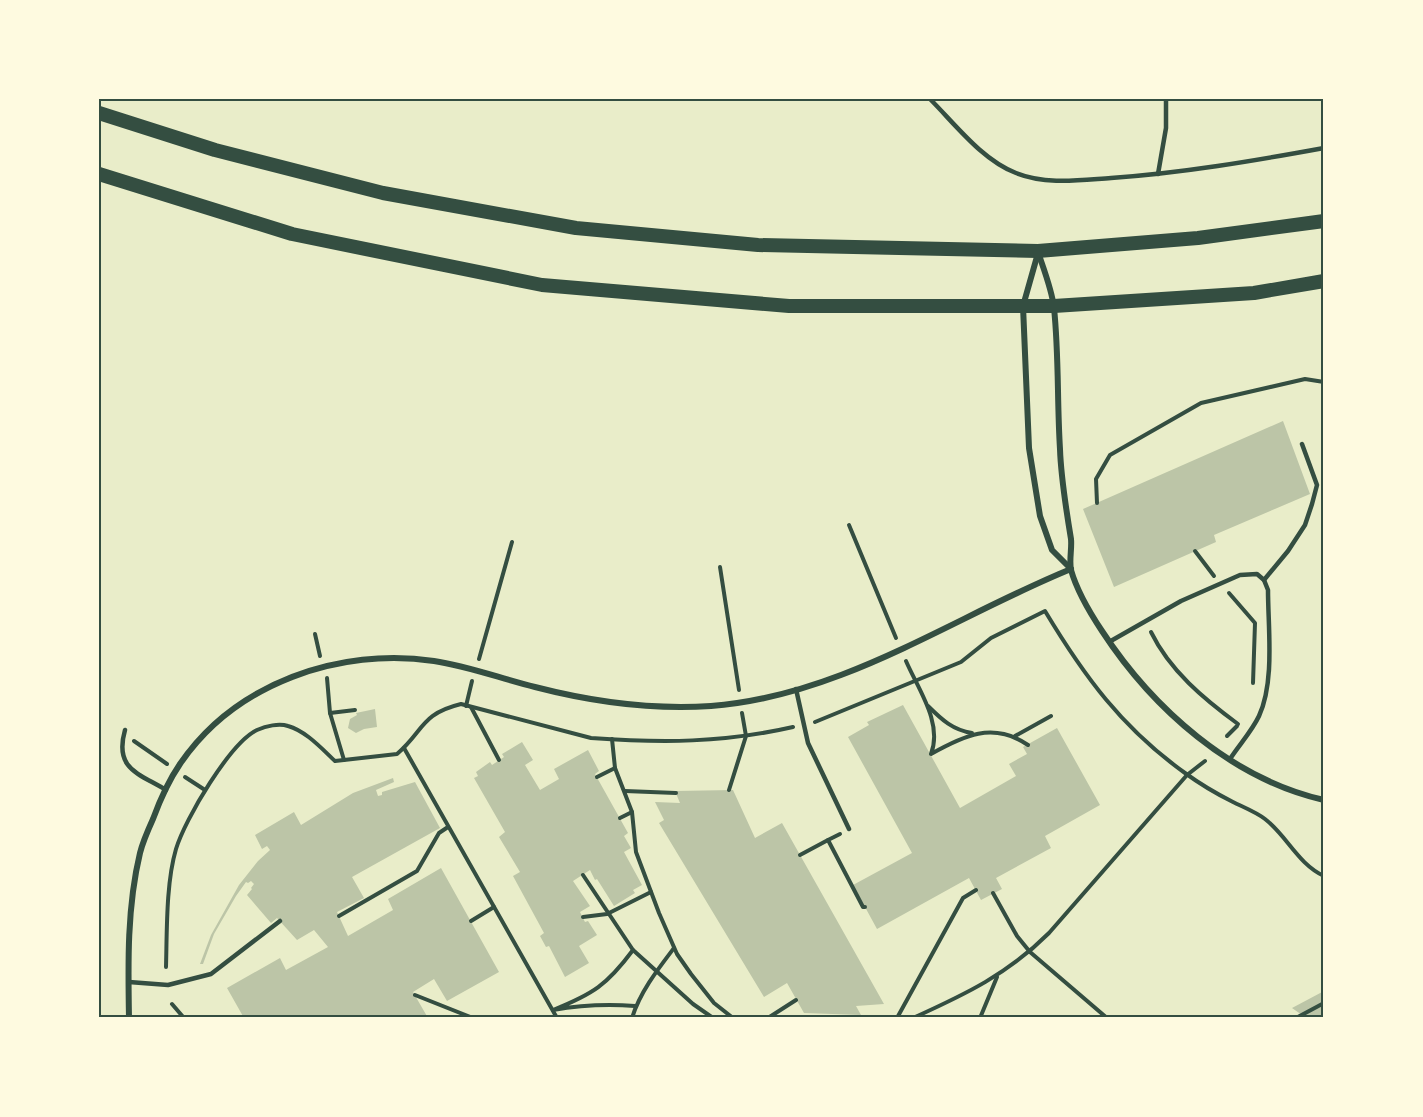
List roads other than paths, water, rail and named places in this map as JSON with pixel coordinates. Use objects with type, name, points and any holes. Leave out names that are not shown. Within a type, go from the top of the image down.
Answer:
[{"type":"highway","points":[[99,113],[215,150],[383,193],[576,228],[758,245],[1038,251],[1198,238],[1324,221]]},
{"type":"highway","points":[[99,174],[292,234],[542,285],[789,306],[1054,306],[1254,293],[1324,281]]},
{"type":"street","points":[[1038,251],[1023,306],[1029,448],[1040,516],[1052,550],[1071,569],[1093,618],[1119,657],[1149,693],[1173,716],[1230,759],[1274,782],[1324,800]]},
{"type":"street","points":[[1038,251],[1054,306],[1063,496],[1071,542],[1071,569]]},
{"type":"street","points":[[129,1018],[132,893],[141,849],[166,790],[180,763],[213,726],[245,701],[285,680],[323,666],[361,658],[400,658],[436,661],[572,696],[619,704],[663,707],[712,706],[741,702],[809,686],[902,650],[1071,569]]},
{"type":"lane","points":[[930,99],[978,148],[998,164],[1015,173],[1049,181],[1158,174],[1324,148]]},
{"type":"lane","points":[[1158,174],[1166,128],[1166,99]]},
{"type":"lane","points":[[1264,580],[1288,551],[1305,525],[1312,504],[1317,485],[1302,444]]},
{"type":"lane","points":[[1109,642],[1181,601],[1240,575],[1257,574],[1264,580],[1268,590],[1266,693],[1259,716],[1230,759]]},
{"type":"lane","points":[[796,689],[803,724],[815,760],[849,829]]},
{"type":"lane","points":[[125,730],[122,754],[126,764],[166,790]]},
{"type":"lane","points":[[129,982],[168,985],[211,974],[280,921]]}]
